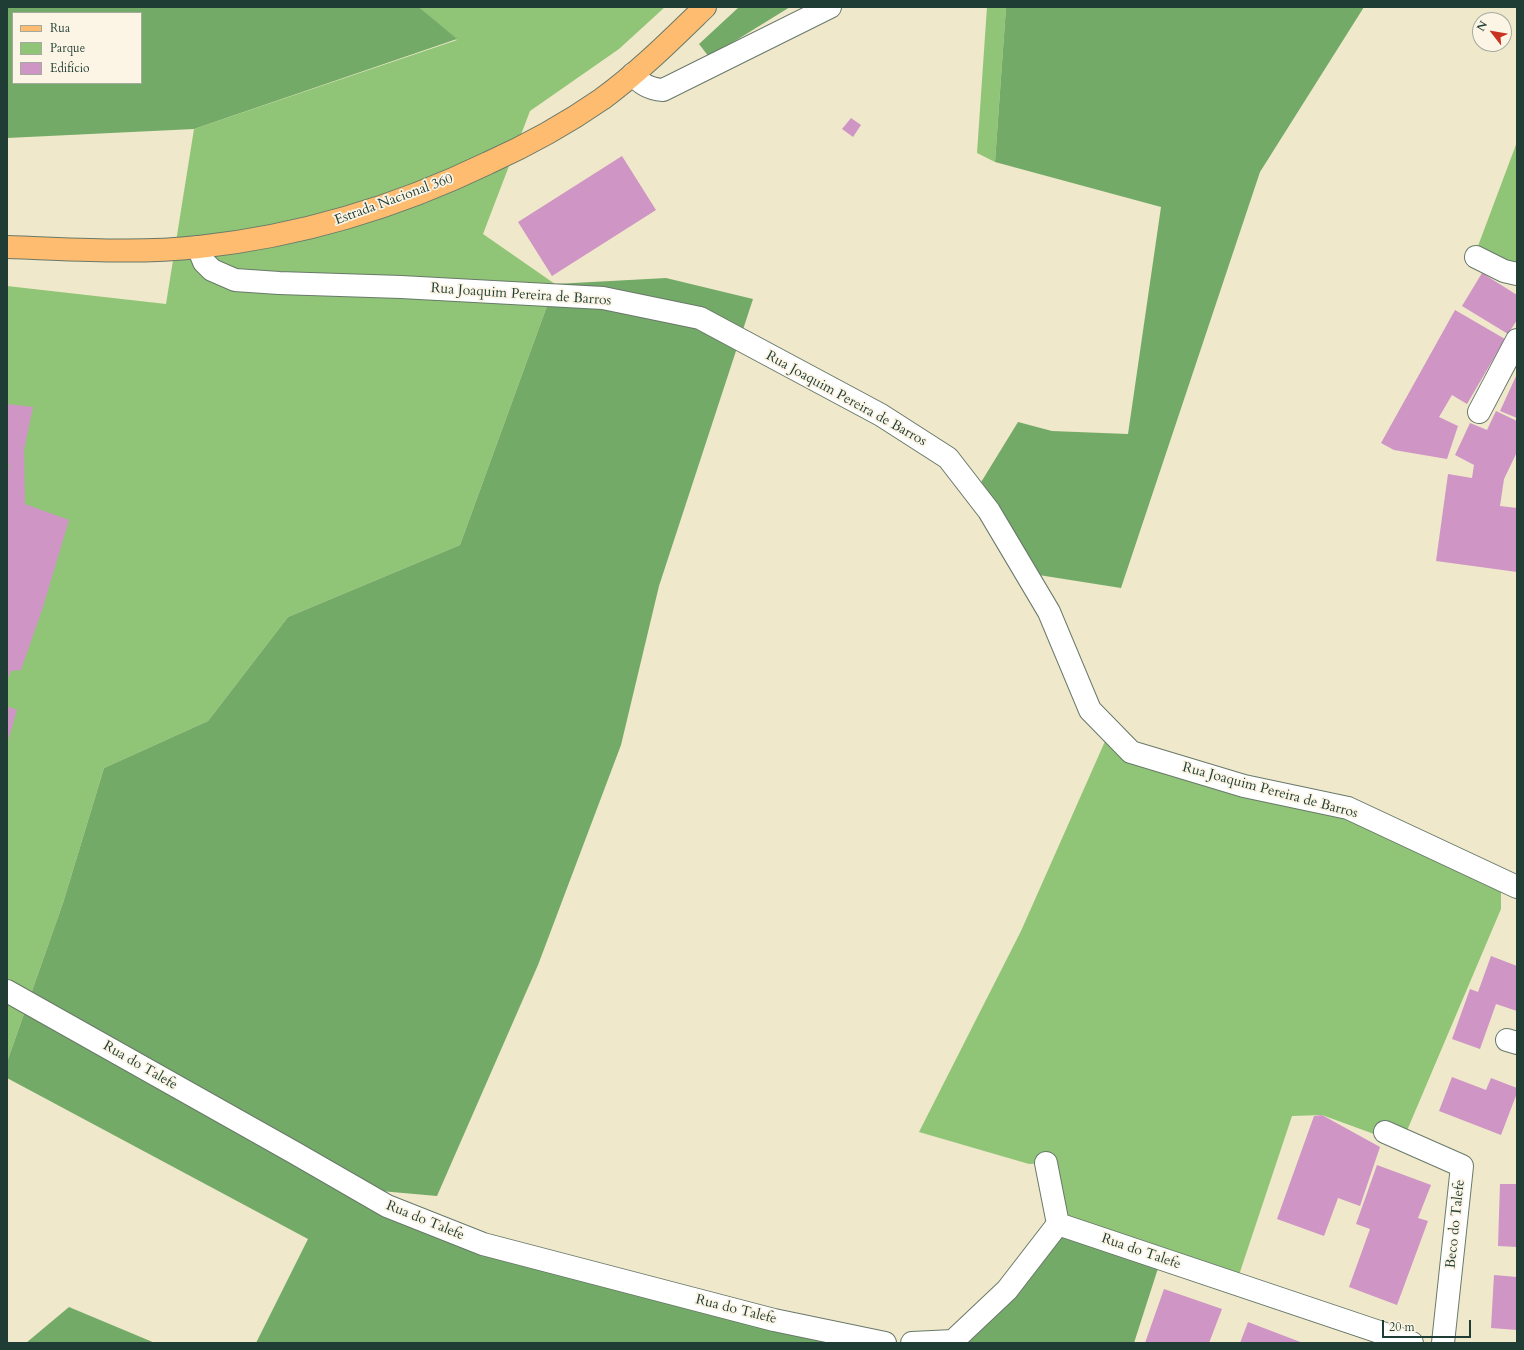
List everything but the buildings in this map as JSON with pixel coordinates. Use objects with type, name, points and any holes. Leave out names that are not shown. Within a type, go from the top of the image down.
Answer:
[{"type":"main road","name":"Estrada Nacional 360","points":[[7,247],[127,251],[198,247],[261,238],[323,225],[372,211],[425,192],[518,149],[564,124],[602,98],[633,74],[705,7]]},
{"type":"street","points":[[633,74],[637,80],[650,89],[663,90],[830,7]]},
{"type":"street","name":"Rua Joaquim Pereira de Barros","points":[[198,247],[204,262],[212,270],[235,280],[603,298],[700,318],[881,415],[948,458],[989,511],[1049,612],[1090,710],[1131,752],[1244,786],[1348,808],[1517,887]]},
{"type":"street","points":[[1476,257],[1504,271],[1517,274]]},
{"type":"street","points":[[1479,412],[1517,340]]},
{"type":"street","name":"Rua do Talefe","points":[[7,991],[387,1206],[483,1244],[774,1320],[885,1343]]},
{"type":"street","name":"Beco do Talefe","points":[[1385,1132],[1462,1166],[1444,1343]]},
{"type":"street","points":[[912,1343],[953,1341],[1007,1290],[1058,1224],[1046,1163]]},
{"type":"street","name":"Rua do Talefe","points":[[1058,1224],[1412,1343]]},
{"type":"green space","points":[[7,7],[419,7],[457,39],[194,129],[7,138]]},
{"type":"green space","points":[[419,7],[665,7],[619,49],[530,111],[483,234],[555,284],[460,545],[288,617],[208,721],[104,768],[63,903],[7,1062],[7,286],[166,304],[194,129],[457,40]]},
{"type":"green space","points":[[739,7],[790,7],[709,57],[699,44]]},
{"type":"green space","points":[[987,7],[1006,7],[995,162],[977,153]]},
{"type":"green space","points":[[1006,7],[1364,7],[1260,172],[1121,588],[1026,573],[975,492],[1018,422],[1052,431],[1128,434],[1161,207],[995,162]]},
{"type":"green space","points":[[1517,142],[1517,274],[1475,254]]},
{"type":"green space","points":[[666,278],[753,299],[659,586],[621,745],[538,965],[437,1196],[358,1189],[387,1206],[885,1343],[256,1343],[308,1239],[7,1078],[7,1062],[63,903],[104,768],[208,721],[288,617],[460,545],[555,284]]},
{"type":"green space","points":[[1110,730],[1131,752],[1348,808],[1501,880],[1501,909],[1403,1140],[1385,1132],[1374,1134],[1322,1115],[1292,1116],[1236,1284],[1058,1224],[1046,1163],[1029,1164],[919,1132],[1021,931]]},
{"type":"green space","points":[[1058,1224],[1161,1259],[1134,1343],[912,1343],[953,1341]]},
{"type":"green space","points":[[69,1307],[155,1343],[26,1343]]}]
